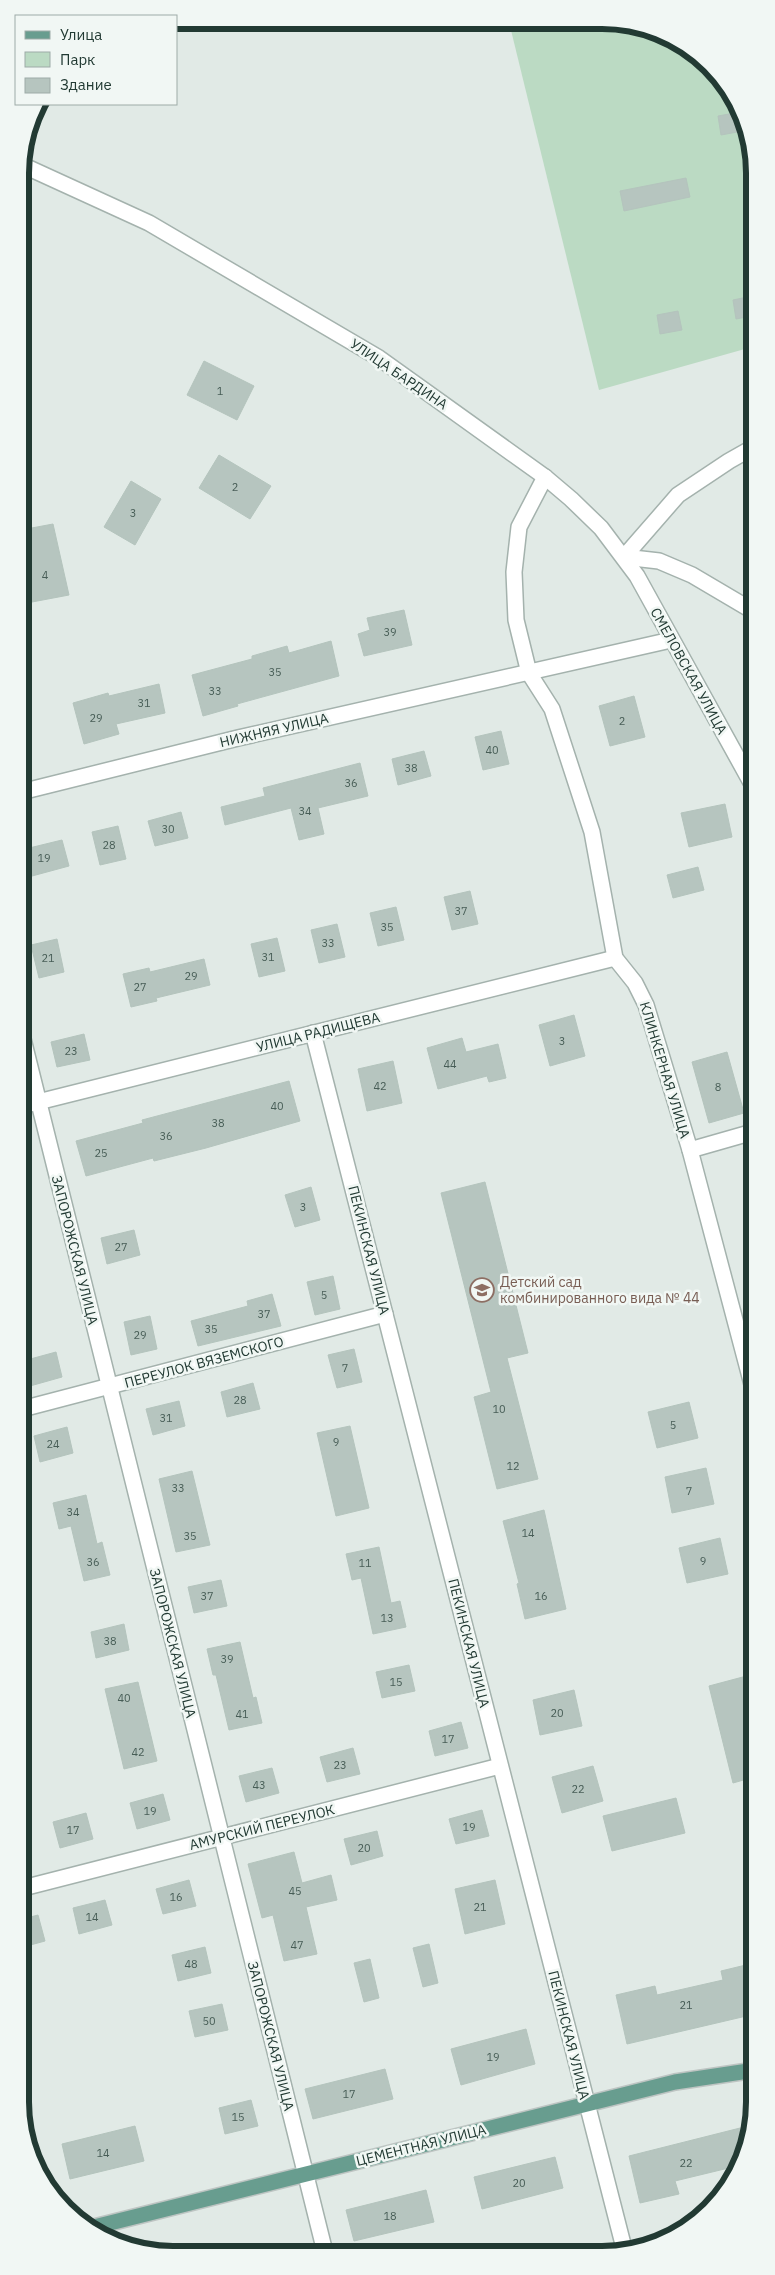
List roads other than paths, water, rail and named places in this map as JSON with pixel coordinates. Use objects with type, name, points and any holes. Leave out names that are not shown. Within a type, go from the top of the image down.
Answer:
[{"type":"main road","name":"ЦЕМЕНТНАЯ УЛИЦА","points":[[98,2226],[586,2103],[675,2082],[746,2071]]},
{"type":"street","name":"УЛИЦА БАРДИНА","points":[[29,168],[149,223],[379,358],[545,477],[601,528],[624,557]]},
{"type":"street","points":[[624,557],[678,495],[729,460],[746,451]]},
{"type":"street","name":"КЛИНКЕРНАЯ УЛИЦА","points":[[545,477],[519,527],[514,572],[516,620],[529,673],[552,709],[592,832],[615,958],[635,983],[646,1005],[690,1150],[746,1362]]},
{"type":"street","points":[[624,557],[659,561],[692,575],[746,607]]},
{"type":"street","name":"СМЕЛОВСКАЯ УЛИЦА","points":[[624,557],[637,576],[746,774]]},
{"type":"street","name":"НИЖНЯЯ УЛИЦА","points":[[29,790],[238,738],[671,640]]},
{"type":"street","name":"УЛИЦА РАДИЩЕВА","points":[[29,1104],[615,958]]},
{"type":"street","name":"ПЕКИНСКАЯ УЛИЦА","points":[[313,1033],[623,2244]]},
{"type":"street","name":"ЗАПОРОЖСКАЯ УЛИЦА","points":[[29,1064],[324,2246]]},
{"type":"street","points":[[690,1150],[746,1134]]},
{"type":"street","name":"ПЕРЕУЛОК ВЯЗЕМСКОГО","points":[[29,1407],[385,1314]]},
{"type":"street","name":"АМУРСКИЙ ПЕРЕУЛОК","points":[[29,1886],[500,1766]]},
{"type":"place","name":"Детский сад комбинированного вида № 44","points":[[482,1290]]}]
